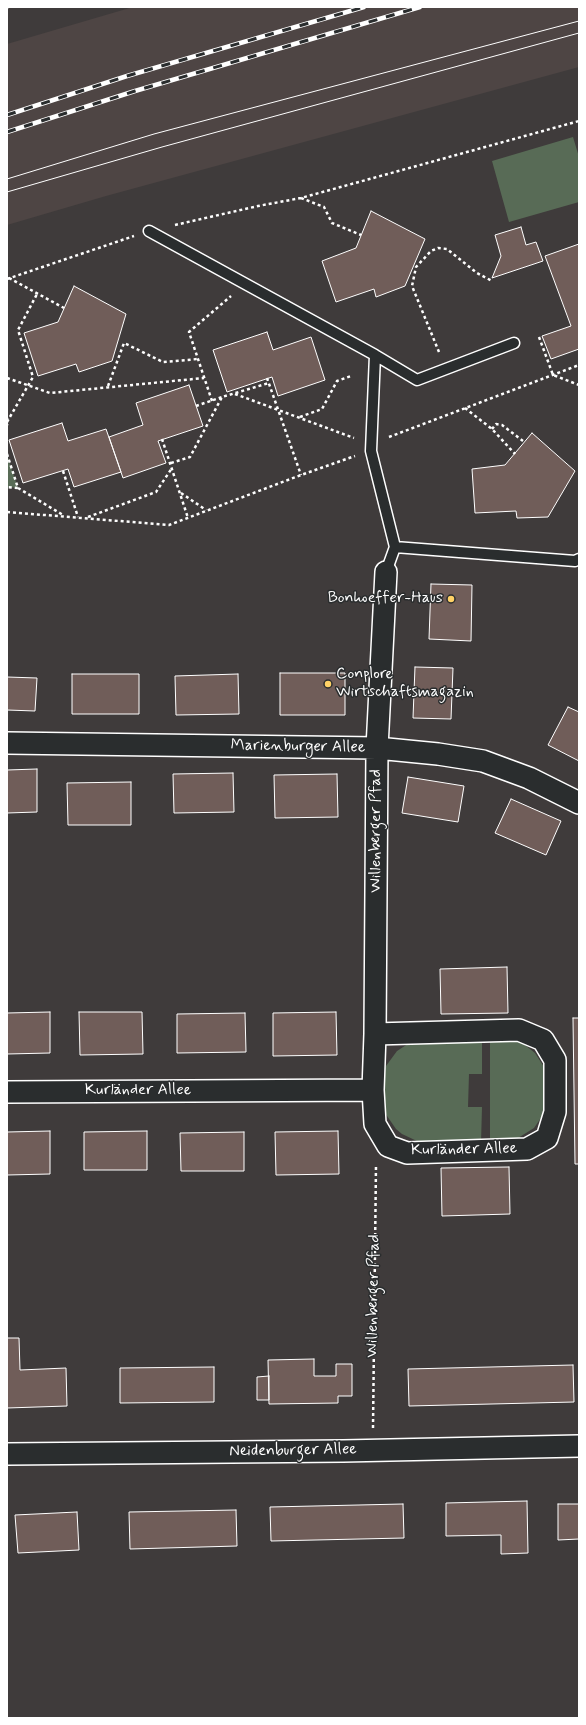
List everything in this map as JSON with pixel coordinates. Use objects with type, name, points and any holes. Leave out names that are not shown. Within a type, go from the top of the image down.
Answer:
[{"type":"street","name":"Willenberger Pfad","points":[[373,1090],[378,748],[386,572]]},
{"type":"street","name":"Marienburger Allee","points":[[7,743],[378,748],[438,754],[483,761],[529,778],[579,802]]},
{"type":"street","name":"Kurländer Allee","points":[[7,1092],[373,1090],[375,1124],[388,1146],[407,1153],[526,1149],[547,1138],[555,1112],[555,1060],[543,1040],[519,1030],[375,1034]]},
{"type":"street","name":"Neidenburger Allee","points":[[7,1454],[579,1446]]},
{"type":"lane","points":[[149,231],[375,355],[417,380],[514,343]]},
{"type":"lane","points":[[375,355],[371,448],[395,547],[386,572]]},
{"type":"lane","points":[[395,547],[575,561],[579,559]]},
{"type":"path","points":[[8,278],[149,231],[258,206],[301,198],[579,121]]},
{"type":"path","points":[[301,198],[324,207],[332,223],[361,235]]},
{"type":"path","points":[[446,369],[412,286],[416,268],[431,251],[438,248],[447,249],[477,273],[492,281]]},
{"type":"path","points":[[8,278],[64,308]]},
{"type":"path","points":[[212,401],[189,332],[245,283]]},
{"type":"path","points":[[7,422],[29,386],[33,376],[18,330],[37,294]]},
{"type":"path","points":[[539,337],[553,375],[579,385]]},
{"type":"path","points":[[108,386],[124,344],[162,362],[198,359]]},
{"type":"path","points":[[7,512],[169,525],[371,448],[464,408],[579,365]]},
{"type":"path","points":[[299,417],[322,409],[337,381],[351,376]]},
{"type":"path","points":[[7,378],[50,393],[108,386],[204,378]]},
{"type":"path","points":[[267,378],[301,475]]},
{"type":"path","points":[[196,406],[269,383]]},
{"type":"path","points":[[235,394],[299,417],[371,448]]},
{"type":"path","points":[[171,463],[190,457],[222,398]]},
{"type":"path","points":[[464,408],[492,429],[514,454]]},
{"type":"path","points":[[492,429],[496,424],[502,424],[522,441]]},
{"type":"path","points":[[162,439],[188,518]]},
{"type":"path","points":[[7,454],[18,488]]},
{"type":"path","points":[[86,518],[156,492],[172,468]]},
{"type":"path","points":[[63,470],[78,517]]},
{"type":"path","points":[[7,487],[18,488],[65,516]]},
{"type":"path","points":[[180,493],[207,511]]},
{"type":"path","name":"Willenberger Pfad","points":[[372,1450],[376,1165],[388,1146]]},
{"type":"shaded area","points":[[133,7],[579,7],[579,67],[106,196],[7,225],[7,44]]},
{"type":"green space","points":[[573,137],[579,157],[579,202],[509,222],[492,161]]},
{"type":"green space","points":[[7,454],[10,464],[18,488],[7,487]]},
{"type":"green space","points":[[490,1037],[504,1037],[520,1041],[535,1053],[546,1070],[545,1112],[534,1128],[510,1141],[490,1142]]},
{"type":"green space","points":[[482,1038],[482,1074],[469,1074],[468,1107],[482,1107],[481,1143],[419,1142],[402,1134],[396,1129],[385,1113],[382,1075],[386,1066],[397,1051],[414,1040]]},
{"type":"building","points":[[371,211],[425,239],[405,286],[376,297],[374,289],[336,302],[322,261],[356,248]]},
{"type":"building","points":[[521,227],[526,245],[536,242],[543,261],[492,278],[501,256],[495,235]]},
{"type":"building","points":[[579,244],[579,349],[551,359],[542,336],[571,326],[545,256]]},
{"type":"building","points":[[74,286],[126,314],[112,361],[79,372],[76,364],[38,376],[24,333],[58,322]]},
{"type":"building","points":[[267,332],[273,350],[311,337],[325,380],[278,396],[272,377],[227,392],[213,350]]},
{"type":"building","points":[[189,385],[203,426],[158,441],[166,463],[123,478],[109,437],[143,425],[136,403]]},
{"type":"building","points":[[62,423],[68,441],[106,429],[121,472],[74,487],[68,469],[23,483],[9,440]]},
{"type":"building","points":[[532,433],[575,471],[548,517],[517,518],[516,511],[475,513],[472,469],[505,465]]},
{"type":"building","name":"Bonhoeffer-Haus","points":[[431,584],[472,585],[471,641],[429,639]]},
{"type":"building","points":[[415,667],[453,668],[451,719],[413,718]]},
{"type":"building","points":[[280,673],[345,673],[345,715],[280,715]]},
{"type":"building","points":[[72,674],[139,674],[139,714],[72,714]]},
{"type":"building","points":[[238,674],[239,714],[176,715],[175,676]]},
{"type":"building","points":[[7,677],[37,678],[35,711],[7,710]]},
{"type":"building","points":[[568,707],[579,712],[579,761],[548,745]]},
{"type":"building","points":[[37,769],[37,812],[7,813],[7,770]]},
{"type":"building","points":[[233,773],[234,812],[174,813],[173,774]]},
{"type":"building","points":[[337,774],[338,817],[275,818],[274,775]]},
{"type":"building","points":[[408,777],[464,786],[458,822],[402,813]]},
{"type":"building","points":[[131,782],[131,825],[68,825],[67,783]]},
{"type":"building","points":[[511,799],[561,821],[546,855],[495,833]]},
{"type":"building","points":[[507,967],[508,1013],[441,1014],[440,969]]},
{"type":"building","points":[[50,1012],[50,1053],[7,1054],[7,1013]]},
{"type":"building","points":[[79,1012],[142,1012],[143,1054],[80,1055]]},
{"type":"building","points":[[336,1012],[337,1055],[273,1056],[273,1013]]},
{"type":"building","points":[[245,1013],[246,1052],[177,1053],[177,1014]]},
{"type":"building","points":[[573,1018],[579,1018],[579,1164],[575,1164]]},
{"type":"building","points":[[50,1131],[50,1174],[7,1175],[7,1132]]},
{"type":"building","points":[[147,1131],[147,1170],[84,1170],[84,1132]]},
{"type":"building","points":[[338,1131],[339,1174],[276,1175],[275,1132]]},
{"type":"building","points":[[244,1132],[244,1171],[181,1171],[180,1133]]},
{"type":"building","points":[[509,1167],[510,1214],[442,1216],[441,1168]]},
{"type":"building","points":[[7,1338],[19,1338],[20,1370],[66,1368],[67,1406],[7,1408]]},
{"type":"building","points":[[314,1359],[314,1376],[336,1376],[336,1364],[352,1364],[352,1396],[338,1396],[338,1403],[269,1404],[268,1360]]},
{"type":"building","points":[[573,1365],[574,1402],[409,1406],[408,1369]]},
{"type":"building","points":[[214,1367],[214,1402],[120,1403],[120,1368]]},
{"type":"building","points":[[269,1376],[269,1400],[257,1400],[257,1377]]},
{"type":"building","points":[[527,1501],[528,1553],[501,1554],[501,1535],[446,1536],[446,1503]]},
{"type":"building","points":[[403,1504],[404,1538],[271,1541],[270,1507]]},
{"type":"building","points":[[558,1504],[579,1504],[579,1539],[558,1540]]},
{"type":"building","points":[[236,1510],[237,1546],[130,1549],[129,1512]]},
{"type":"building","points":[[77,1512],[79,1550],[18,1553],[15,1515]]},
{"type":"tram line","points":[[7,179],[154,134],[579,21]]},
{"type":"tram line","points":[[7,192],[162,147],[579,33]]},
{"type":"railway","points":[[7,115],[127,76],[364,7]]},
{"type":"railway","points":[[7,132],[135,91],[420,7]]},
{"type":"place","name":"Bonhoeffer-Haus","points":[[451,599]]},
{"type":"place","name":"Conplore Wirtschaftsmagazin","points":[[328,684]]}]
